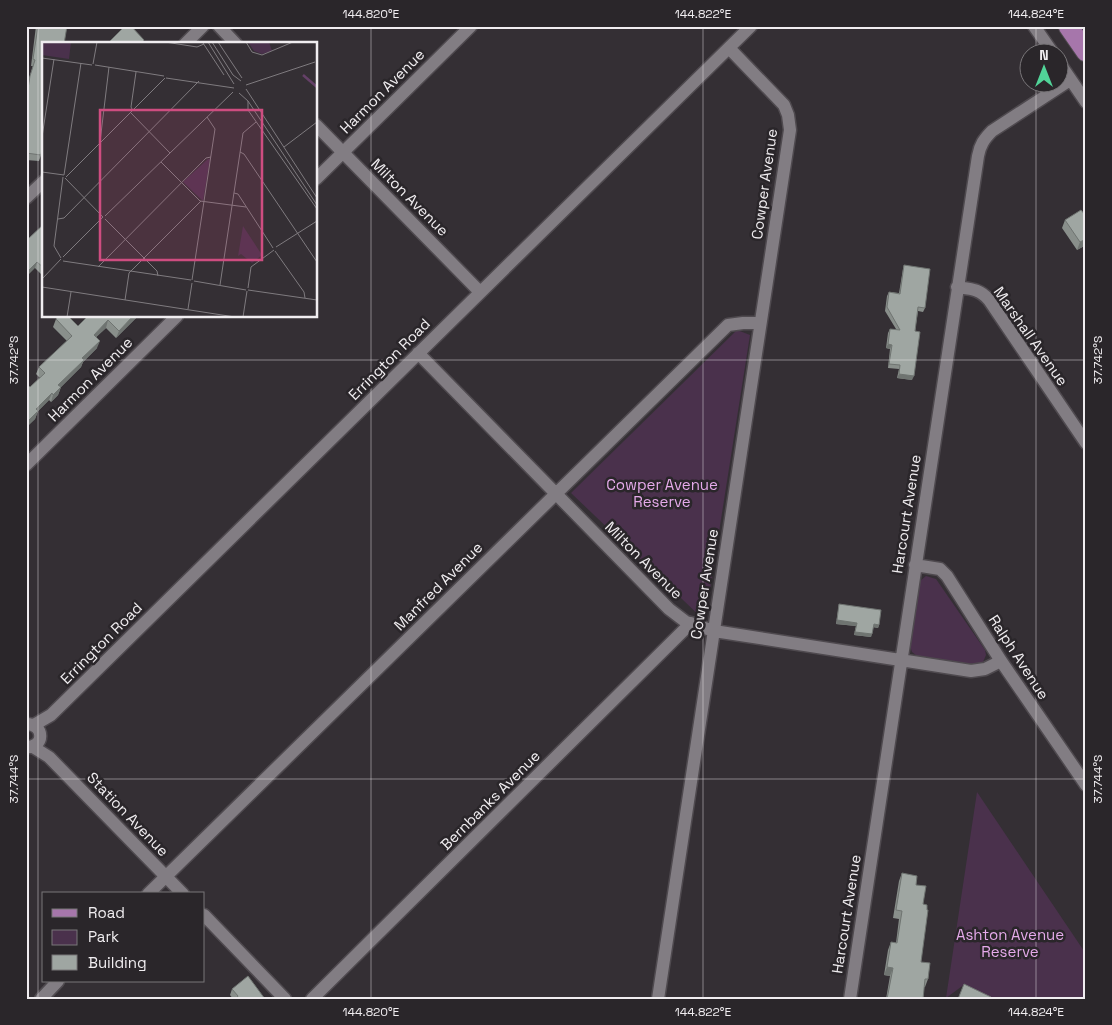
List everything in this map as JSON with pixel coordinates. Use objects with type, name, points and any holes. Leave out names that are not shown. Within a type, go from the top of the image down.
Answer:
[{"type":"main road","points":[[1068,26],[1086,52]]},
{"type":"street","points":[[187,42],[203,26]]},
{"type":"street","points":[[219,26],[234,42]]},
{"type":"street","name":"Harmon Avenue","points":[[318,177],[472,26]]},
{"type":"street","name":"Errington Road","points":[[33,736],[51,715],[751,26]]},
{"type":"street","points":[[1034,26],[1045,42]]},
{"type":"street","name":"Cowper Avenue","points":[[658,999],[790,130],[784,104],[729,48]]},
{"type":"street","points":[[1070,80],[1086,102]]},
{"type":"street","name":"Harcourt Avenue","points":[[850,999],[980,146],[992,131],[1052,92]]},
{"type":"street","name":"Milton Avenue","points":[[318,127],[480,292]]},
{"type":"street","points":[[26,198],[42,183]]},
{"type":"street","name":"Marshall Avenue","points":[[957,287],[976,290],[985,294],[1086,443]]},
{"type":"street","name":"Harmon Avenue","points":[[26,465],[175,318]]},
{"type":"street","name":"Manfred Avenue","points":[[150,892],[728,325],[743,322],[760,322]]},
{"type":"street","name":"Milton Avenue","points":[[418,353],[669,609],[686,622],[714,631],[971,671],[985,669],[1001,661]]},
{"type":"street","name":"Ralph Avenue","points":[[915,565],[940,569],[947,576],[1001,661],[1086,785]]},
{"type":"street","name":"Bernbanks Avenue","points":[[312,999],[691,624]]},
{"type":"street","name":"Station Avenue","points":[[33,736],[49,757],[181,892]]},
{"type":"street","points":[[205,916],[285,999]]},
{"type":"street","points":[[40,999],[57,982]]},
{"type":"green space","name":"Cowper Avenue Reserve","points":[[737,330],[750,335],[705,621],[571,493]]},
{"type":"green space","points":[[926,576],[936,579],[985,650],[986,655],[983,662],[973,665],[917,656],[912,652],[909,643],[920,581]]},
{"type":"green space","name":"Ashton Avenue Reserve","points":[[977,792],[1086,954],[1086,999],[982,999],[965,984],[946,998]]},
{"type":"building","points":[[38,26],[67,26],[64,42],[42,42],[41,155],[26,153],[26,101],[35,60],[33,59]]},
{"type":"building","points":[[125,26],[131,26],[144,40],[142,42],[109,42]]},
{"type":"building","points":[[1081,210],[1086,216],[1086,239],[1080,242],[1065,220]]},
{"type":"building","points":[[42,226],[42,266],[37,262],[26,273],[26,237],[28,239]]},
{"type":"building","points":[[904,265],[930,269],[925,308],[918,307],[915,331],[920,332],[914,376],[899,374],[900,365],[889,364],[892,345],[888,344],[890,329],[900,330],[887,307],[889,292],[900,294]]},
{"type":"building","points":[[70,318],[78,326],[86,318],[131,318],[119,331],[108,320],[94,335],[100,341],[82,358],[84,360],[58,385],[61,387],[36,409],[38,411],[26,423],[26,389],[45,373],[39,367],[72,336],[56,319]]},
{"type":"building","points":[[839,604],[881,610],[879,625],[874,624],[872,634],[855,632],[857,623],[837,620]]},
{"type":"building","points":[[902,873],[917,876],[916,885],[926,886],[923,904],[927,905],[928,910],[921,962],[930,963],[928,979],[925,979],[923,999],[887,999],[893,968],[887,967],[891,942],[897,943],[902,911],[896,910]]},
{"type":"building","points":[[248,976],[265,999],[236,999],[238,996],[232,989]]},
{"type":"building","points":[[964,984],[991,997],[991,999],[958,999]]}]
